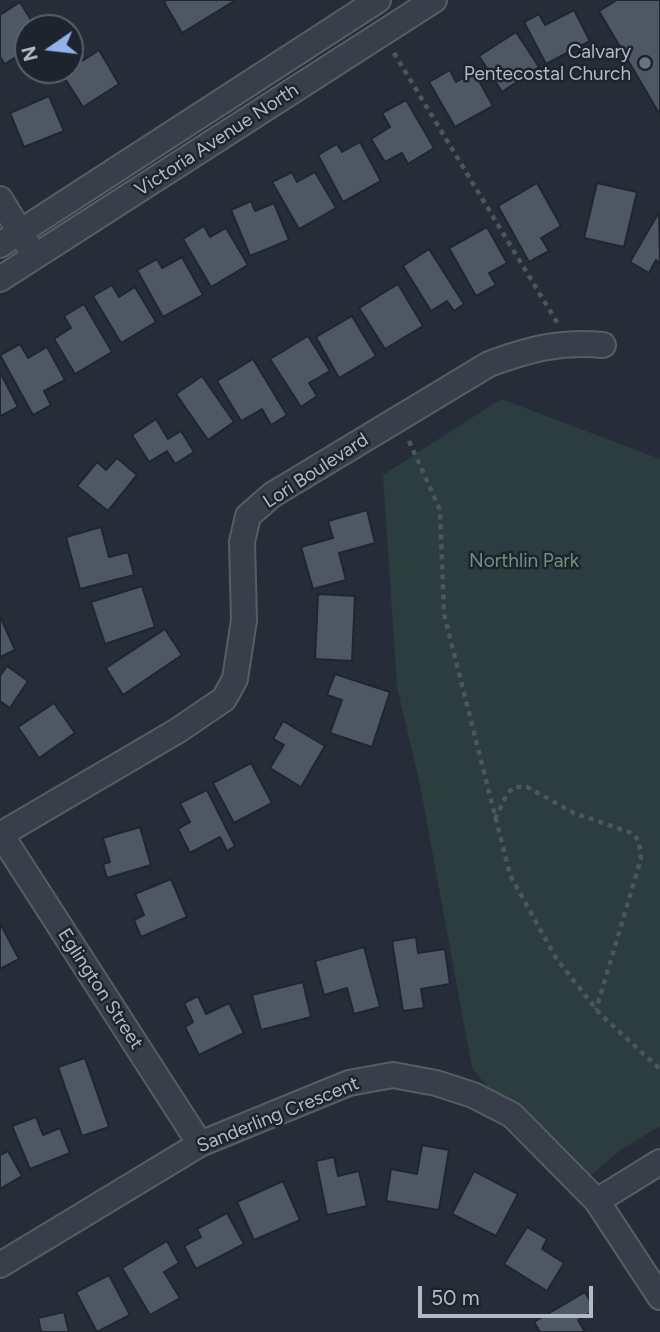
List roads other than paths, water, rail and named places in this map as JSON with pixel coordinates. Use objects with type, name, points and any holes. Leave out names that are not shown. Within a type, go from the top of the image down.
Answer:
[{"type":"street","name":"Victoria Avenue North","points":[[0,279],[434,0]]},
{"type":"street","name":"Victoria Avenue North","points":[[10,239],[373,3]]},
{"type":"street","points":[[373,3],[383,34]]},
{"type":"street","points":[[0,199],[10,239],[35,257]]},
{"type":"street","name":"Lori Boulevard","points":[[0,834],[177,731],[224,699],[234,679],[243,632],[242,542],[248,516],[272,495],[489,363],[524,351],[569,342],[603,345]]},
{"type":"street","name":"Eglington Street","points":[[0,834],[200,1144]]},
{"type":"street","name":"Sanderling Crescent","points":[[0,1265],[200,1144],[349,1083],[393,1075],[436,1083],[473,1095],[512,1115],[597,1201],[660,1297]]},
{"type":"street","points":[[597,1201],[660,1162]]},
{"type":"place","name":"Calvary Pentecostal Church","points":[[645,63]]},
{"type":"park label","name":"Northlin Park","points":[[524,561]]}]
